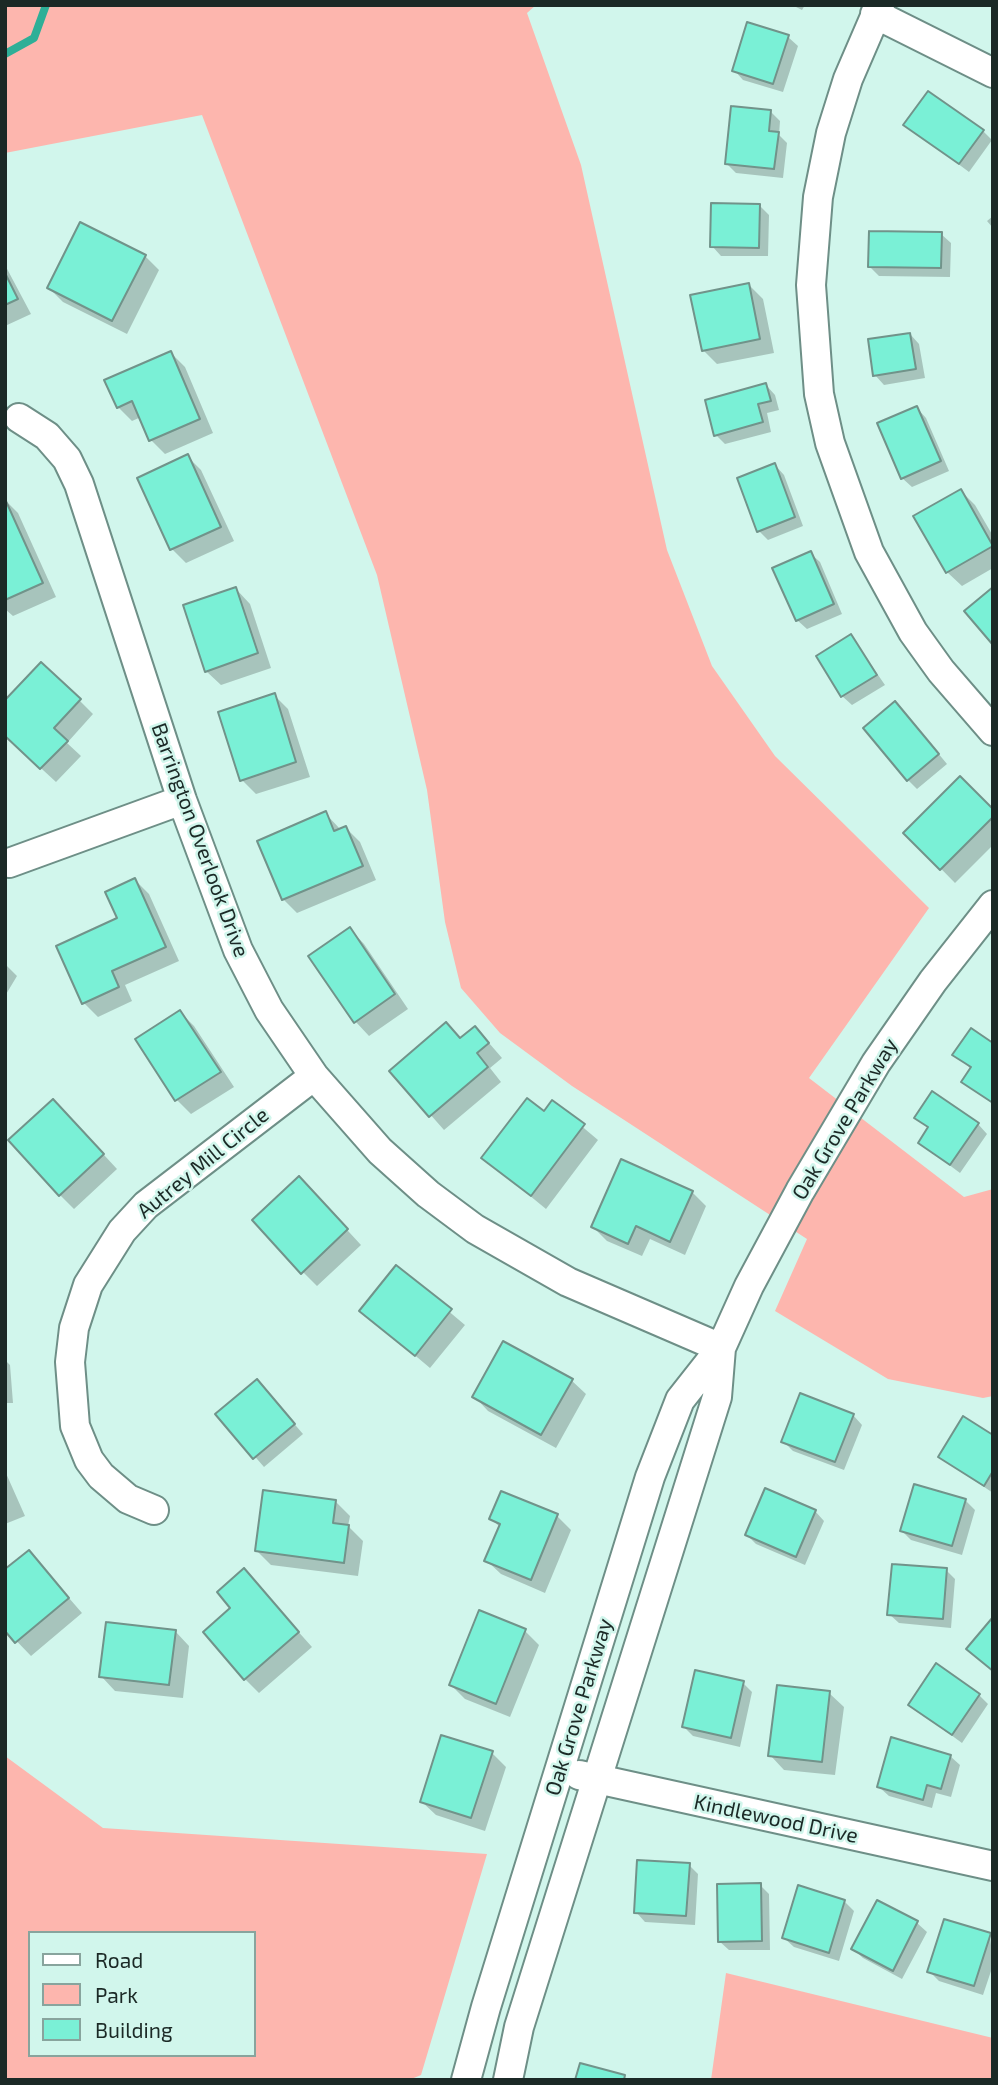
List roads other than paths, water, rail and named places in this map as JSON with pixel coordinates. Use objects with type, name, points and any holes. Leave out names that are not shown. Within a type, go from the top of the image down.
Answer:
[{"type":"street","points":[[993,73],[878,10],[848,79],[831,133],[818,197],[811,285],[819,394],[830,443],[869,552],[913,632],[941,671],[993,731]]},
{"type":"street","name":"Barrington Overlook Drive","points":[[19,418],[47,436],[66,458],[79,484],[182,800],[238,950],[270,1010],[314,1076],[380,1151],[428,1194],[475,1229],[568,1282],[721,1348]]},
{"type":"street","points":[[9,863],[182,800]]},
{"type":"street","name":"Oak Grove Parkway","points":[[467,2080],[486,2007],[650,1477],[680,1400],[721,1348],[749,1286],[869,1075],[933,981],[993,905]]},
{"type":"street","name":"Autrey Mill Circle","points":[[154,1510],[114,1489],[89,1460],[78,1434],[70,1392],[70,1362],[74,1328],[88,1285],[122,1231],[146,1205],[314,1076]]},
{"type":"street","name":"Oak Grove Parkway","points":[[508,2080],[519,2027],[717,1397],[721,1348]]},
{"type":"street","name":"Kindlewood Drive","points":[[559,1769],[595,1779],[991,1859]]},
{"type":"waterway","points":[[5,54],[34,38],[46,5]]}]
